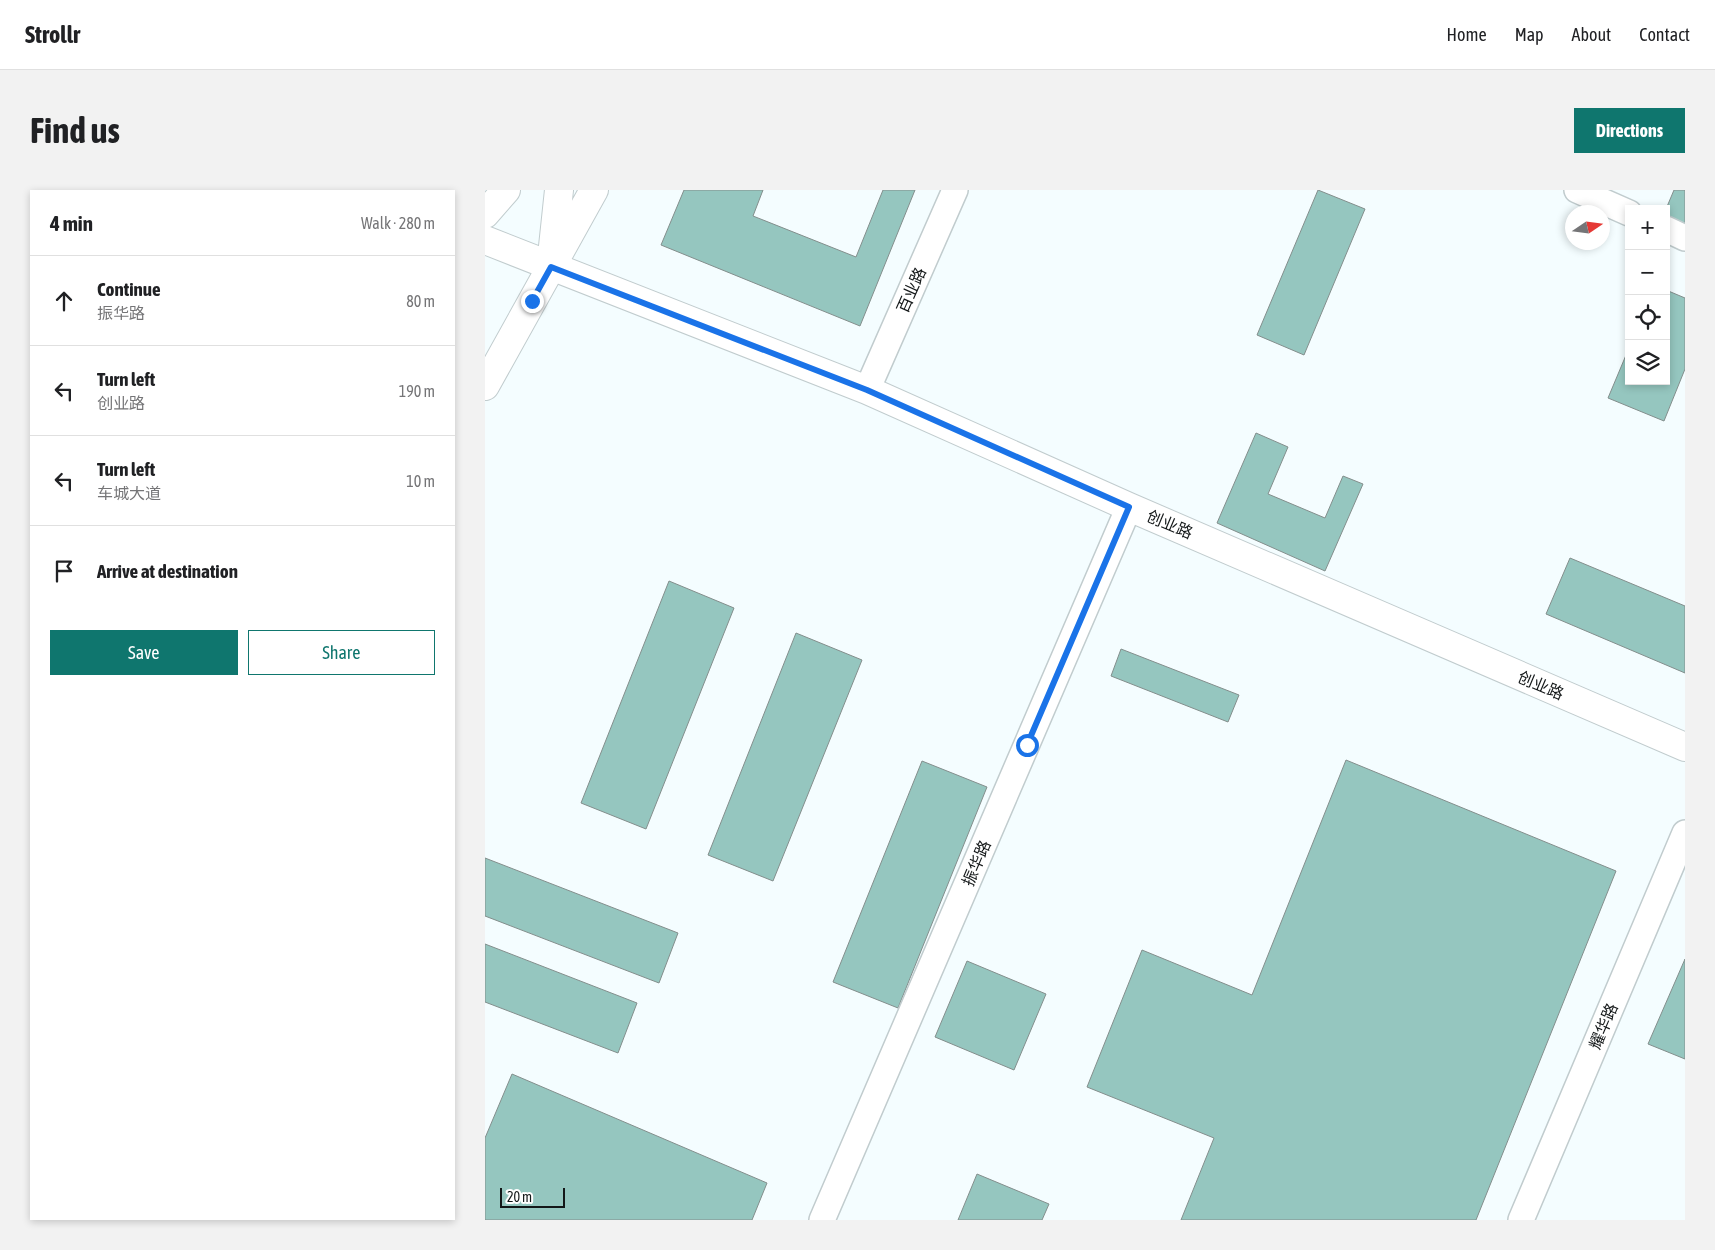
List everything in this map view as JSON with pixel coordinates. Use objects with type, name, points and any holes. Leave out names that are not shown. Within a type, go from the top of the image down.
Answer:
[{"type":"main road","points":[[485,214],[506,190]]},
{"type":"main road","points":[[551,267],[559,190]]},
{"type":"main road","points":[[485,386],[594,190]]},
{"type":"main road","name":"创业路","points":[[485,240],[867,390],[1129,507],[1685,747]]},
{"type":"street","name":"百业路","points":[[867,390],[955,190]]},
{"type":"street","points":[[1577,190],[1625,211]]},
{"type":"street","points":[[1670,231],[1685,238]]},
{"type":"street","name":"振华路","points":[[822,1220],[1129,507]]},
{"type":"street","name":"耀华路","points":[[1521,1220],[1685,833]]},
{"type":"building","points":[[684,190],[763,190],[753,216],[856,257],[883,190],[915,190],[860,326],[661,245]]},
{"type":"building","points":[[1318,190],[1365,209],[1304,355],[1257,335]]},
{"type":"building","points":[[1674,190],[1685,190],[1685,233],[1670,226],[1670,205],[1668,205]]},
{"type":"building","points":[[1670,292],[1685,298],[1685,369],[1664,421],[1608,398],[1625,358],[1625,385],[1670,385]]},
{"type":"building","points":[[1256,433],[1288,447],[1268,494],[1325,518],[1343,476],[1363,484],[1325,571],[1217,523]]},
{"type":"building","points":[[1570,558],[1685,606],[1685,673],[1546,614]]},
{"type":"building","points":[[669,581],[734,608],[646,829],[581,803]]},
{"type":"building","points":[[796,633],[862,660],[773,881],[708,855]]},
{"type":"building","points":[[1121,649],[1239,695],[1228,722],[1111,676]]},
{"type":"building","points":[[1346,760],[1616,871],[1476,1220],[1181,1220],[1214,1138],[1087,1087],[1142,950],[1252,995]]},
{"type":"building","points":[[922,761],[987,787],[898,1008],[833,982]]},
{"type":"building","points":[[485,858],[678,933],[659,983],[485,916]]},
{"type":"building","points":[[485,944],[637,1003],[618,1053],[485,1002]]},
{"type":"building","points":[[1685,959],[1685,1059],[1648,1044]]},
{"type":"building","points":[[967,961],[1046,994],[1014,1070],[935,1037]]},
{"type":"building","points":[[512,1074],[767,1183],[752,1220],[485,1220],[485,1138]]},
{"type":"building","points":[[977,1174],[1049,1204],[1042,1220],[958,1220]]},
{"type":"route","points":[[532,301],[551,267],[867,390],[1129,507],[1027,745]]}]
